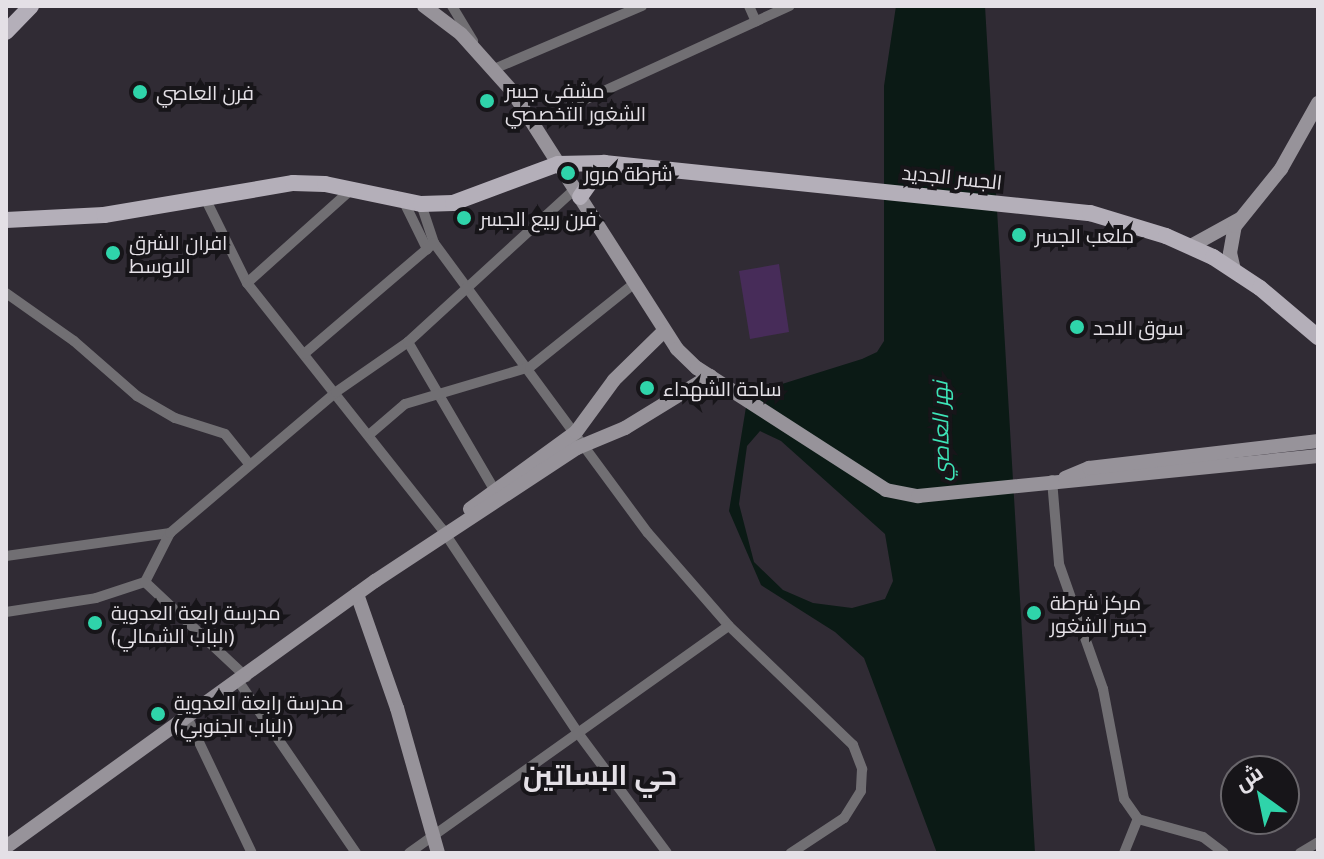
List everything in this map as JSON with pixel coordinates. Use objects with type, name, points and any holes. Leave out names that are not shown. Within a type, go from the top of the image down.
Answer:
[{"type":"main road","points":[[6,32],[31,6]]},
{"type":"main road","points":[[577,193],[604,163]]},
{"type":"main road","name":"الجسر الجديد","points":[[558,164],[604,163],[862,187],[1039,206],[1116,220],[1191,246],[1234,270],[1318,337]]},
{"type":"main road","points":[[6,220],[104,215],[293,183],[353,188],[421,204],[474,198],[558,164]]},
{"type":"street","points":[[424,6],[489,64]]},
{"type":"street","points":[[452,6],[489,64],[534,123],[663,332],[710,376],[896,494],[1318,456]]},
{"type":"street","points":[[489,64],[642,6]]},
{"type":"street","points":[[749,6],[756,22]]},
{"type":"street","points":[[534,123],[789,6]]},
{"type":"street","points":[[1234,270],[1230,244],[1240,219],[1281,169],[1318,103]]},
{"type":"street","points":[[247,283],[353,188]]},
{"type":"street","points":[[6,612],[96,598],[145,582],[170,533],[336,392],[408,342],[467,285],[577,193]]},
{"type":"street","points":[[204,196],[247,283],[370,434],[444,532],[578,733],[667,853]]},
{"type":"street","points":[[403,200],[430,246],[467,285],[530,367],[648,533],[729,626],[853,745],[862,769],[861,791],[844,818],[791,853]]},
{"type":"street","points":[[421,204],[430,246]]},
{"type":"street","points":[[1191,246],[1240,219]]},
{"type":"street","points":[[304,354],[430,246]]},
{"type":"street","points":[[370,434],[405,404],[530,367],[635,283]]},
{"type":"street","points":[[6,293],[74,341],[137,396],[175,418],[225,434],[249,464]]},
{"type":"street","points":[[6,847],[375,581],[580,438],[614,380],[663,332]]},
{"type":"street","points":[[408,342],[495,491]]},
{"type":"street","points":[[444,532],[495,491],[580,438],[625,428],[710,376]]},
{"type":"street","points":[[1058,479],[1089,468],[1318,441]]},
{"type":"street","points":[[1058,479],[1059,564],[1103,689],[1124,799],[1138,819],[1203,837],[1224,853]]},
{"type":"street","points":[[6,556],[170,533]]},
{"type":"street","points":[[145,582],[242,679],[356,853]]},
{"type":"street","points":[[357,594],[397,708],[436,846]]},
{"type":"street","points":[[409,853],[436,846],[578,733],[729,626]]},
{"type":"street","points":[[187,717],[252,853]]},
{"type":"street","points":[[1124,853],[1138,819]]},
{"type":"street","points":[[1300,853],[1318,842]]},
{"type":"shaded area","points":[[779,264],[789,332],[750,339],[739,271]]},
{"type":"water","name":"نهر العاصي","points":[[896,6],[985,6],[1035,853],[937,853],[864,658],[835,632],[761,585],[729,511],[746,407],[756,392],[862,359],[877,352],[884,341],[884,86]],"holes":[[[760,431],[781,441],[885,534],[893,581],[885,599],[852,608],[813,603],[783,590],[754,562],[739,504],[747,446]]]},
{"type":"place","name":"فرن العاصي","points":[[140,92]]},
{"type":"place","name":"مشفى جسر الشغور التخصصي","points":[[487,101]]},
{"type":"place","name":"شرطة مرور","points":[[568,173]]},
{"type":"place","name":"فرن ربيع الجسر","points":[[464,218]]},
{"type":"place","name":"ملعب الجسر","points":[[1019,235]]},
{"type":"place","name":"افران الشرق الاوسط","points":[[113,253]]},
{"type":"place","name":"سوق الاحد","points":[[1077,327]]},
{"type":"place","name":"ساحة الشهداء","points":[[647,388]]},
{"type":"place","name":"مركز شرطة جسر الشغور","points":[[1034,613]]},
{"type":"place","name":"مدرسة رابعة العدوية (الباب الشمالي)","points":[[95,623]]},
{"type":"place","name":"مدرسة رابعة العدوية (الباب الجنوبي)","points":[[158,714]]},
{"type":"district","name":"حي البساتين","points":[[600,774]]}]
